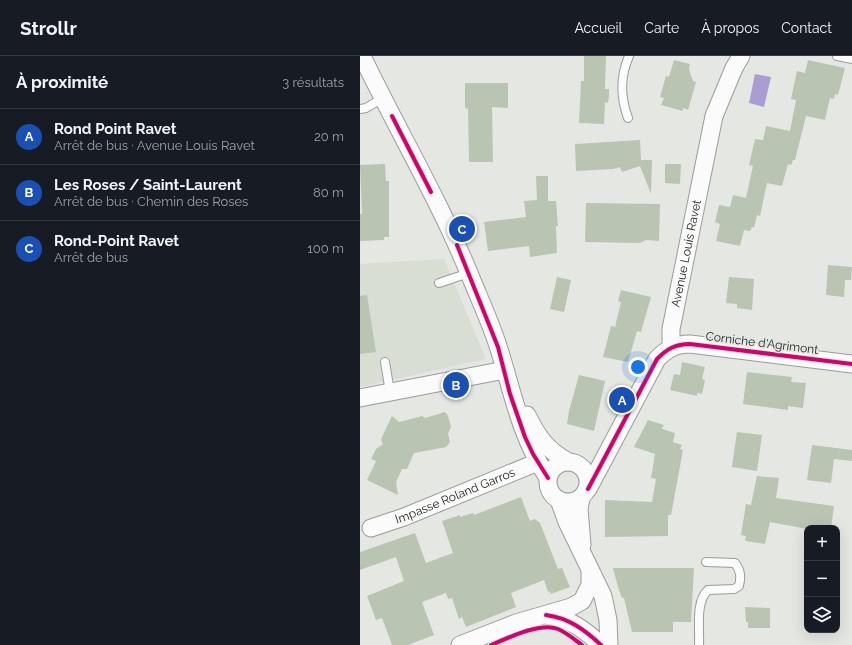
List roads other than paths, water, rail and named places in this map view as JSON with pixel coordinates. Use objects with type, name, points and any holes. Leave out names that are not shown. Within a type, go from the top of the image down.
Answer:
[{"type":"street","points":[[362,56],[432,192],[469,273],[498,347],[520,424],[538,462],[548,478],[550,491],[559,500],[566,503],[574,502],[584,494],[657,359],[671,348]]},
{"type":"street","name":"Avenue Louis Ravet","points":[[671,348],[671,330],[714,116],[734,68],[741,56]]},
{"type":"street","name":"Corniche d'Agrimont","points":[[671,348],[680,344],[690,344],[852,364]]},
{"type":"street","points":[[360,398],[505,370]]},
{"type":"street","points":[[505,370],[542,442],[550,451],[573,463],[588,475],[579,509],[582,552]]},
{"type":"street","points":[[548,478],[555,466],[573,463],[597,454],[614,441]]},
{"type":"street","name":"Impasse Roland Garros","points":[[371,528],[404,517],[538,462]]},
{"type":"street","points":[[559,500],[567,522],[603,596],[606,608],[609,645]]},
{"type":"street","points":[[460,645],[516,623],[571,607],[582,601],[590,585],[590,571]]},
{"type":"street","points":[[546,615],[561,617],[575,624],[601,645]]},
{"type":"lane","points":[[628,118],[622,102],[623,70],[629,56]]},
{"type":"lane","points":[[837,56],[852,59]]},
{"type":"lane","points":[[360,109],[366,108],[383,98]]},
{"type":"lane","points":[[439,283],[452,280],[469,273]]},
{"type":"lane","points":[[385,362],[390,392]]},
{"type":"lane","points":[[699,645],[700,605],[702,595],[708,590],[734,589],[739,586],[741,578],[740,569],[735,563],[706,562]]},
{"type":"place","name":"Rond-Point Ravet","points":[[462,229]]},
{"type":"place","name":"Les Roses / Saint-Laurent","points":[[456,385]]},
{"type":"place","name":"Rond Point Ravet","points":[[622,400]]}]
